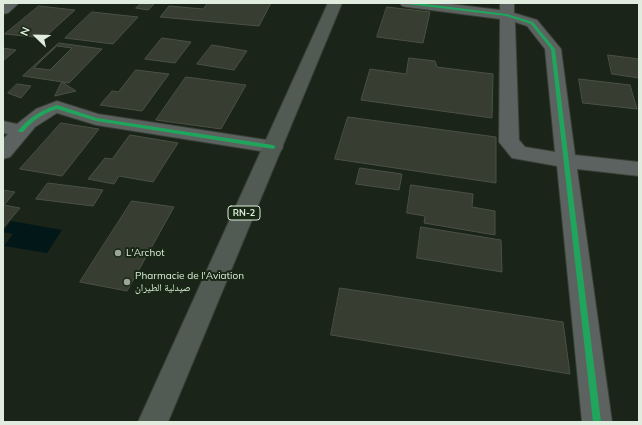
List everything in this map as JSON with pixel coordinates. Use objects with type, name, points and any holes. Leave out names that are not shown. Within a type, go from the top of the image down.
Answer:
[{"type":"main road","name":"RN-2","points":[[153,422],[335,3]]},
{"type":"street","points":[[3,10],[12,3]]},
{"type":"street","points":[[407,3],[507,9],[532,23],[553,49],[597,422]]},
{"type":"street","points":[[507,9],[509,142],[519,153],[566,161],[639,169]]},
{"type":"street","points":[[3,152],[12,129],[27,124],[39,114],[57,107],[96,119],[273,147]]},
{"type":"shaded area","points":[[11,221],[62,230],[47,253],[4,246],[13,234],[3,232]]},
{"type":"building","points":[[142,3],[155,3],[148,10],[136,8]]},
{"type":"building","points":[[208,3],[271,3],[259,26],[160,17],[169,6],[203,9]]},
{"type":"building","points":[[39,6],[75,10],[44,38],[5,34]]},
{"type":"building","points":[[387,7],[430,12],[423,43],[377,37]]},
{"type":"building","points":[[92,12],[138,17],[113,44],[65,38]]},
{"type":"building","points":[[162,38],[191,42],[175,63],[145,59]]},
{"type":"building","points":[[59,43],[102,49],[69,83],[23,76]]},
{"type":"building","points":[[212,45],[247,51],[234,70],[197,64]]},
{"type":"building","points":[[57,46],[72,48],[50,70],[34,68]]},
{"type":"building","points":[[3,48],[16,50],[3,61]]},
{"type":"building","points":[[608,55],[639,59],[639,78],[612,74]]},
{"type":"building","points":[[409,58],[435,61],[437,67],[493,74],[492,118],[361,100],[370,69],[406,74]]},
{"type":"building","points":[[136,70],[169,74],[142,111],[100,105],[112,91],[118,92]]},
{"type":"building","points":[[186,77],[246,85],[221,129],[156,120]]},
{"type":"building","points":[[579,79],[630,85],[637,109],[583,103]]},
{"type":"building","points":[[62,82],[76,91],[55,96]]},
{"type":"building","points":[[17,84],[31,86],[21,98],[8,93]]},
{"type":"building","points":[[348,117],[496,137],[496,183],[335,159]]},
{"type":"building","points":[[61,123],[99,129],[62,176],[20,169]]},
{"type":"building","points":[[130,135],[178,143],[153,182],[119,176],[114,184],[88,179],[105,158],[112,159]]},
{"type":"building","points":[[360,168],[402,174],[399,190],[356,184]]},
{"type":"building","points":[[48,183],[103,190],[93,206],[36,199]]},
{"type":"building","points":[[411,185],[473,194],[472,207],[495,211],[495,235],[424,223],[425,216],[407,213]]},
{"type":"building","points":[[3,190],[15,192],[4,205],[20,208],[3,228]]},
{"type":"building","points":[[132,201],[174,207],[127,291],[80,282]]},
{"type":"building","points":[[421,227],[501,240],[502,272],[417,258]]},
{"type":"building","points":[[340,288],[563,322],[570,374],[331,335]]},
{"type":"cycle path","points":[[407,3],[507,15],[532,23],[553,49],[597,422]]},
{"type":"cycle path","points":[[21,131],[38,116],[57,107],[96,119],[273,147]]},
{"type":"place","name":"L'Archot","points":[[118,253]]},
{"type":"place","name":"Pharmacie de l'Aviation صيدلية الطيران","points":[[127,282]]}]
